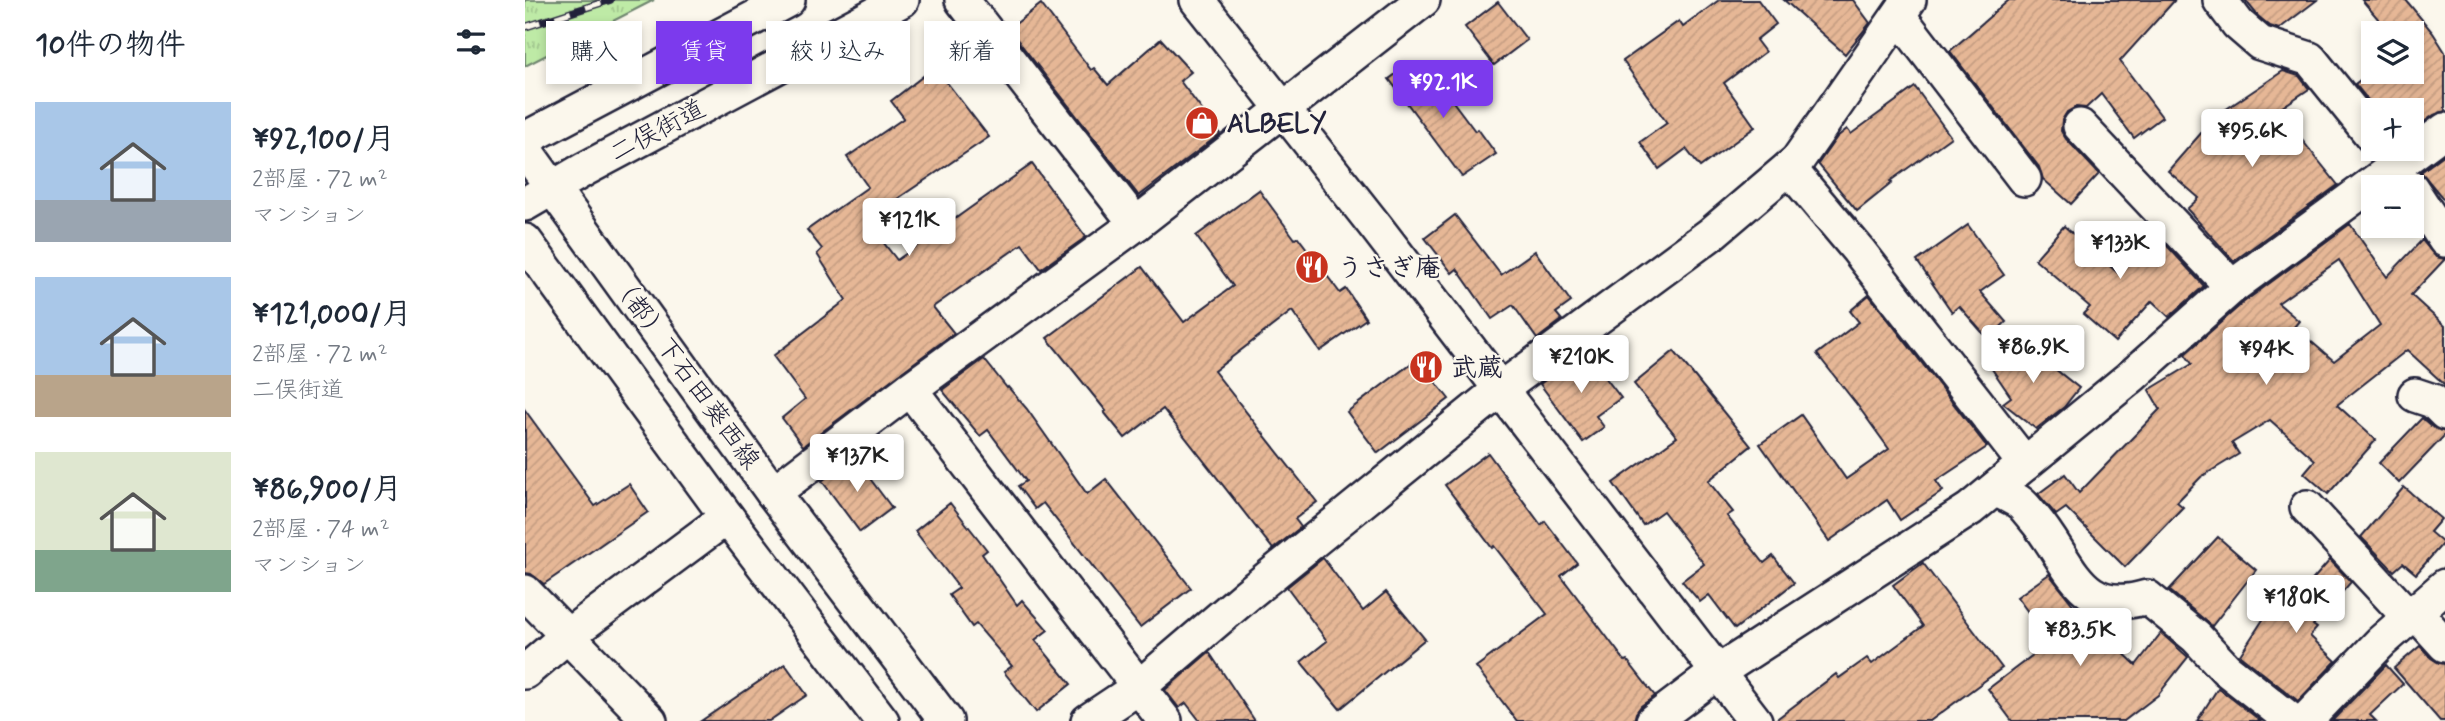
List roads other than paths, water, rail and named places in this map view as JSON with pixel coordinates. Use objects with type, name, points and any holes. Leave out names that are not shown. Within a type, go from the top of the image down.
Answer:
[{"type":"street","name":"二俣街道","points":[[525,139],[788,0]]},
{"type":"street","name":"二俣街道","points":[[539,196],[902,0]]},
{"type":"street","points":[[962,0],[1136,224]]},
{"type":"street","points":[[1197,0],[1376,227],[1755,721]]},
{"type":"street","points":[[773,493],[909,389],[1136,224],[1423,0]]},
{"type":"street","points":[[2220,0],[2238,24],[2260,43],[2310,59],[2361,122]]},
{"type":"street","points":[[1088,721],[1139,687],[1248,594],[1501,389],[1710,234],[1789,168],[1797,161],[1904,8],[2024,179]]},
{"type":"street","points":[[2080,126],[2232,287]]},
{"type":"street","points":[[1653,721],[1718,672],[1970,509],[2133,375],[2232,287],[2400,172],[2445,130]]},
{"type":"street","name":"（都）下石田葵西線","points":[[525,150],[539,196],[773,493],[946,721]]},
{"type":"street","points":[[1789,168],[1858,250],[2025,464]]},
{"type":"street","points":[[2400,172],[2431,215],[2436,229],[2445,240]]},
{"type":"street","name":"（都）下石田葵西線","points":[[525,241],[727,517],[882,721]]},
{"type":"street","points":[[909,389],[1165,721]]},
{"type":"street","points":[[2415,395],[2433,401],[2445,413]]},
{"type":"street","points":[[1995,489],[2020,503],[2043,529],[2083,589],[2106,602],[2128,603],[2147,597],[2196,636],[2226,669],[2292,721]]},
{"type":"street","points":[[2307,508],[2445,645]]},
{"type":"street","points":[[525,672],[567,636],[727,517]]},
{"type":"street","points":[[2305,721],[2381,642],[2445,586]]},
{"type":"street","points":[[525,592],[650,721]]},
{"type":"railway","points":[[525,27],[610,0]]},
{"type":"place","name":"ALBELY","points":[[1202,123]]},
{"type":"place","name":"うさぎ庵","points":[[1312,267]]},
{"type":"place","name":"武蔵","points":[[1426,367]]}]
